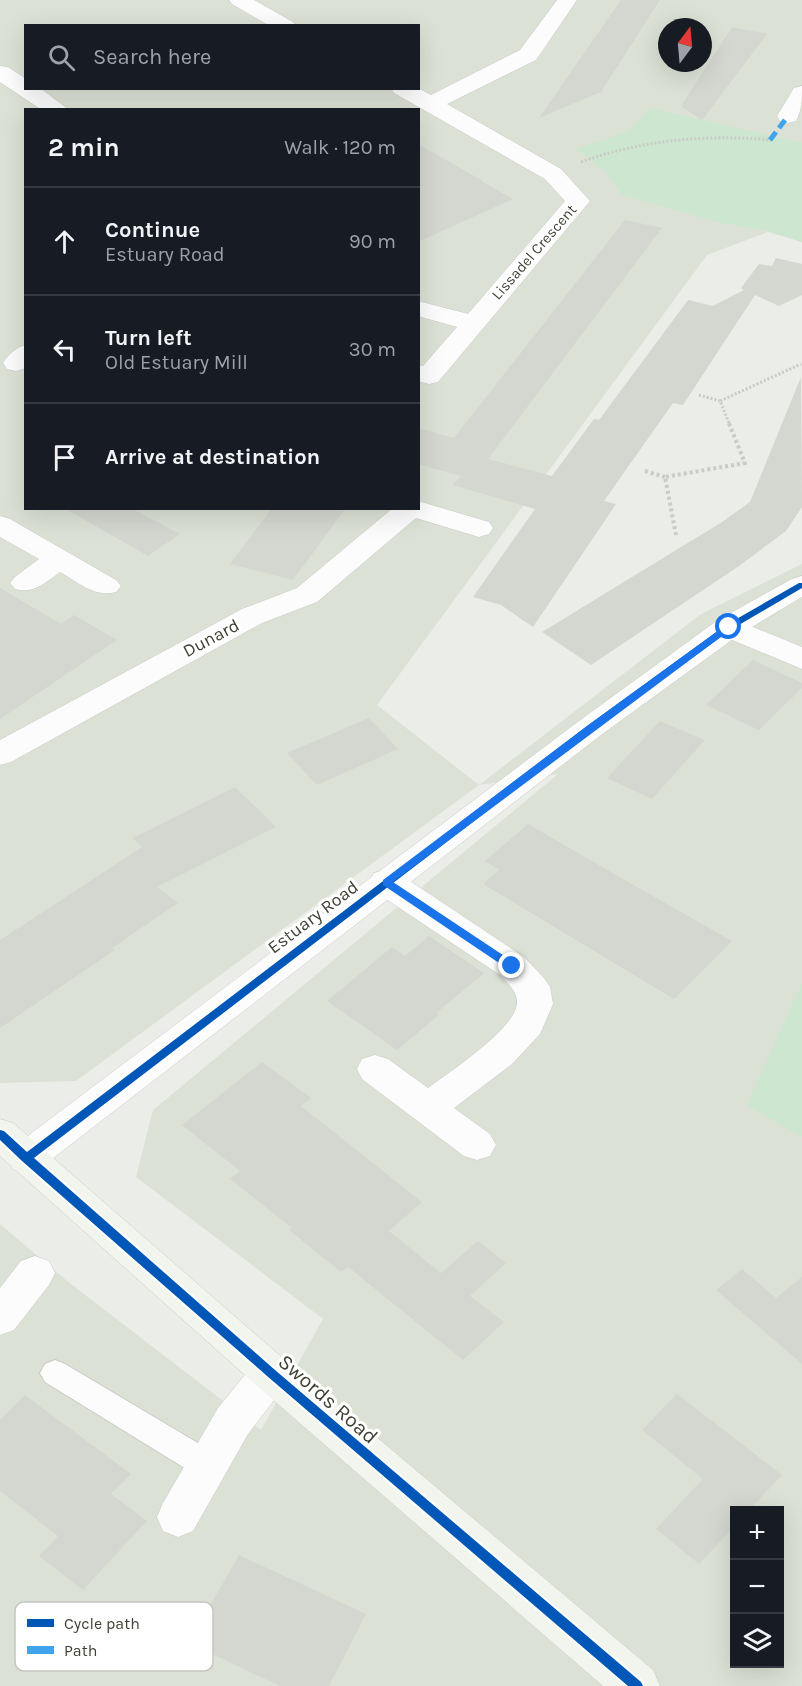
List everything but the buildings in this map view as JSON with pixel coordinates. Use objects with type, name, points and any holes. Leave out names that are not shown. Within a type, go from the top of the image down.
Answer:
[{"type":"main road","name":"Swords Road","points":[[13,1146],[271,1373],[637,1686]]},
{"type":"street","points":[[240,0],[282,24]]},
{"type":"street","points":[[431,104],[528,55],[567,0]]},
{"type":"street","points":[[0,72],[24,89]]},
{"type":"street","points":[[0,101],[26,90],[55,108]]},
{"type":"street","name":"Lissadel Crescent","points":[[406,90],[554,174],[578,201],[429,376],[420,374]]},
{"type":"street","points":[[788,116],[802,93]]},
{"type":"street","points":[[420,309],[472,323]]},
{"type":"street","name":"Dunard","points":[[0,754],[244,620],[307,595],[410,510]]},
{"type":"street","name":"Dunard","points":[[419,510],[479,528]]},
{"type":"street","points":[[0,525],[106,586]]},
{"type":"street","points":[[25,583],[60,558]]},
{"type":"street","name":"Estuary Road","points":[[13,1146],[386,882],[729,627],[802,585]]},
{"type":"street","points":[[729,627],[802,659]]},
{"type":"street","points":[[386,882],[512,966],[532,987],[536,1004],[527,1024],[499,1054],[429,1108]]},
{"type":"street","points":[[375,1069],[477,1145]]},
{"type":"street","points":[[0,1318],[35,1273]]},
{"type":"street","points":[[178,1517],[233,1421],[271,1373]]},
{"type":"lane","points":[[55,1373],[207,1465]]},
{"type":"path","points":[[554,174],[591,158],[619,150],[690,139],[730,137],[781,142]]},
{"type":"path","points":[[699,395],[720,401],[801,364]]},
{"type":"path","points":[[645,471],[665,477],[745,464],[720,401]]},
{"type":"path","points":[[665,477],[676,535]]},
{"type":"shaded area","points":[[0,0],[802,0],[802,242],[768,232],[707,255],[377,705],[479,785],[76,1081],[0,1083]]},
{"type":"shaded area","points":[[802,564],[802,1686],[0,1686],[0,1224],[67,1281],[261,1430],[323,1319],[136,1177],[153,1110],[558,774],[479,785],[701,614]]},
{"type":"green space","points":[[651,108],[802,143],[802,242],[768,231],[717,222],[622,195],[605,171],[576,149],[629,131]]},
{"type":"green space","points":[[802,983],[802,1137],[747,1105]]},
{"type":"marked path","points":[[770,140],[788,116]]},
{"type":"cycle path","points":[[26,1158],[590,728],[729,627],[802,585]]},
{"type":"cycle path","points":[[0,1134],[271,1373],[637,1686]]},
{"type":"route","points":[[512,966],[386,882],[590,728],[729,627]]}]
